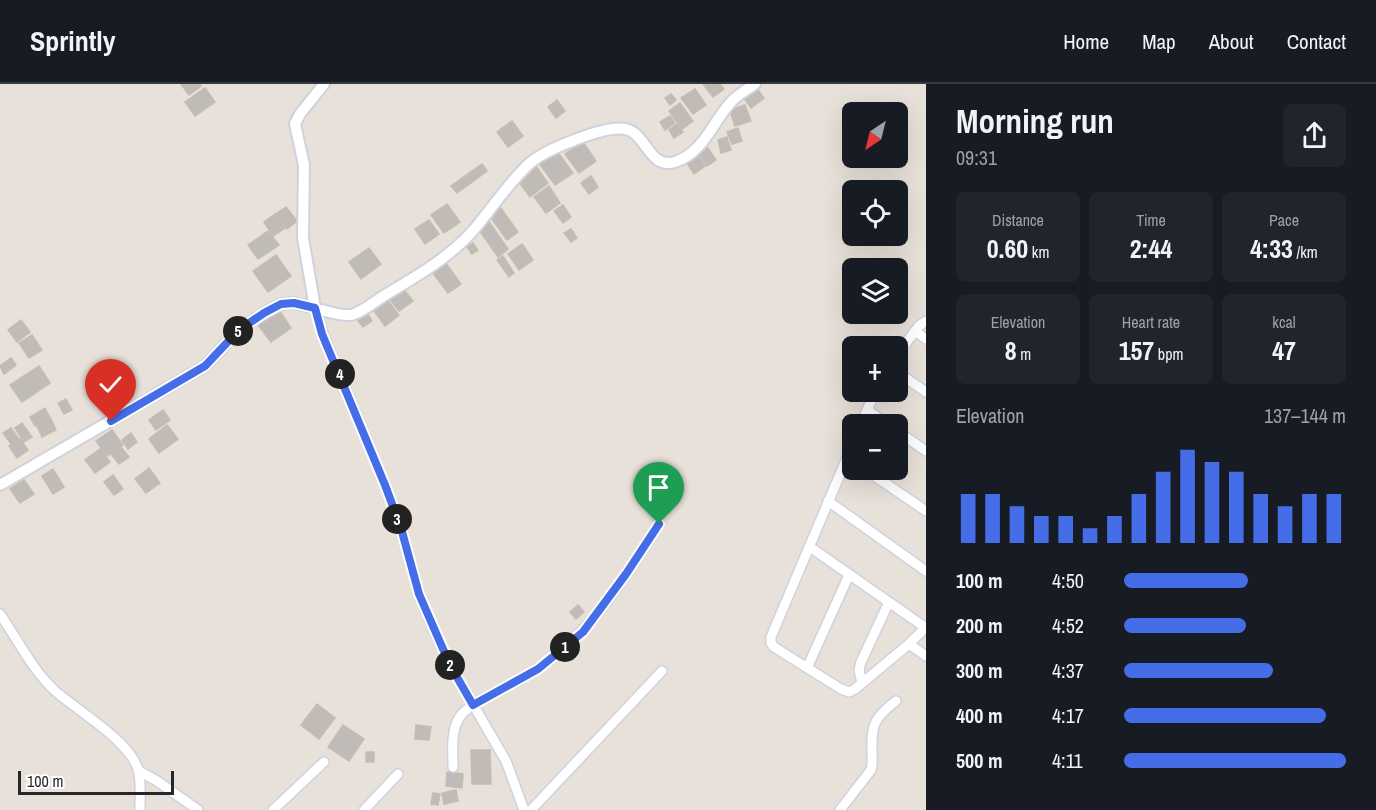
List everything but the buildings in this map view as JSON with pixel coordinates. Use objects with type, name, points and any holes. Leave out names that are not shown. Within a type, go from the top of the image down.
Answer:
[{"type":"street","points":[[324,84],[300,114],[296,124],[304,165],[303,238],[315,308],[322,334],[401,528],[419,594],[438,641],[506,761],[524,810]]},
{"type":"street","points":[[0,485],[205,366],[239,330],[281,304],[294,303],[344,314],[357,313],[446,256],[472,231],[505,188],[530,163],[553,149],[608,129],[625,128],[637,136],[658,160],[664,163],[674,162],[708,138],[735,98],[755,84]]},
{"type":"street","points":[[908,340],[926,321]]},
{"type":"street","points":[[915,331],[926,339]]},
{"type":"street","points":[[908,380],[926,392]]},
{"type":"street","points":[[866,414],[871,402]]},
{"type":"street","points":[[867,411],[872,414]]},
{"type":"street","points":[[908,439],[926,451]]},
{"type":"street","points":[[810,547],[926,627],[852,691],[847,692],[807,668],[774,647],[770,640],[789,591],[842,474]]},
{"type":"street","points":[[881,480],[926,511]]},
{"type":"street","points":[[828,501],[926,571]]},
{"type":"street","points":[[453,767],[454,730],[461,715],[473,705],[538,669],[583,632],[621,582],[659,524]]},
{"type":"street","points":[[807,668],[849,575]]},
{"type":"street","points":[[862,683],[859,670],[861,662],[889,602]]},
{"type":"street","points":[[0,614],[37,670],[54,690],[118,741],[133,760],[139,771],[140,810]]},
{"type":"street","points":[[909,644],[926,656]]},
{"type":"street","points":[[531,810],[662,671]]},
{"type":"street","points":[[840,810],[871,770],[873,765],[872,737],[877,718],[881,712],[896,701]]},
{"type":"street","points":[[273,810],[324,762]]},
{"type":"street","points":[[139,771],[198,810]]},
{"type":"street","points":[[364,810],[398,774]]},
{"type":"route","points":[[111,421],[205,366],[239,330],[264,313],[281,304],[304,304],[315,308],[322,334],[401,528],[419,594],[450,665],[473,705],[515,684],[538,669],[583,632],[591,624],[659,524]]}]
